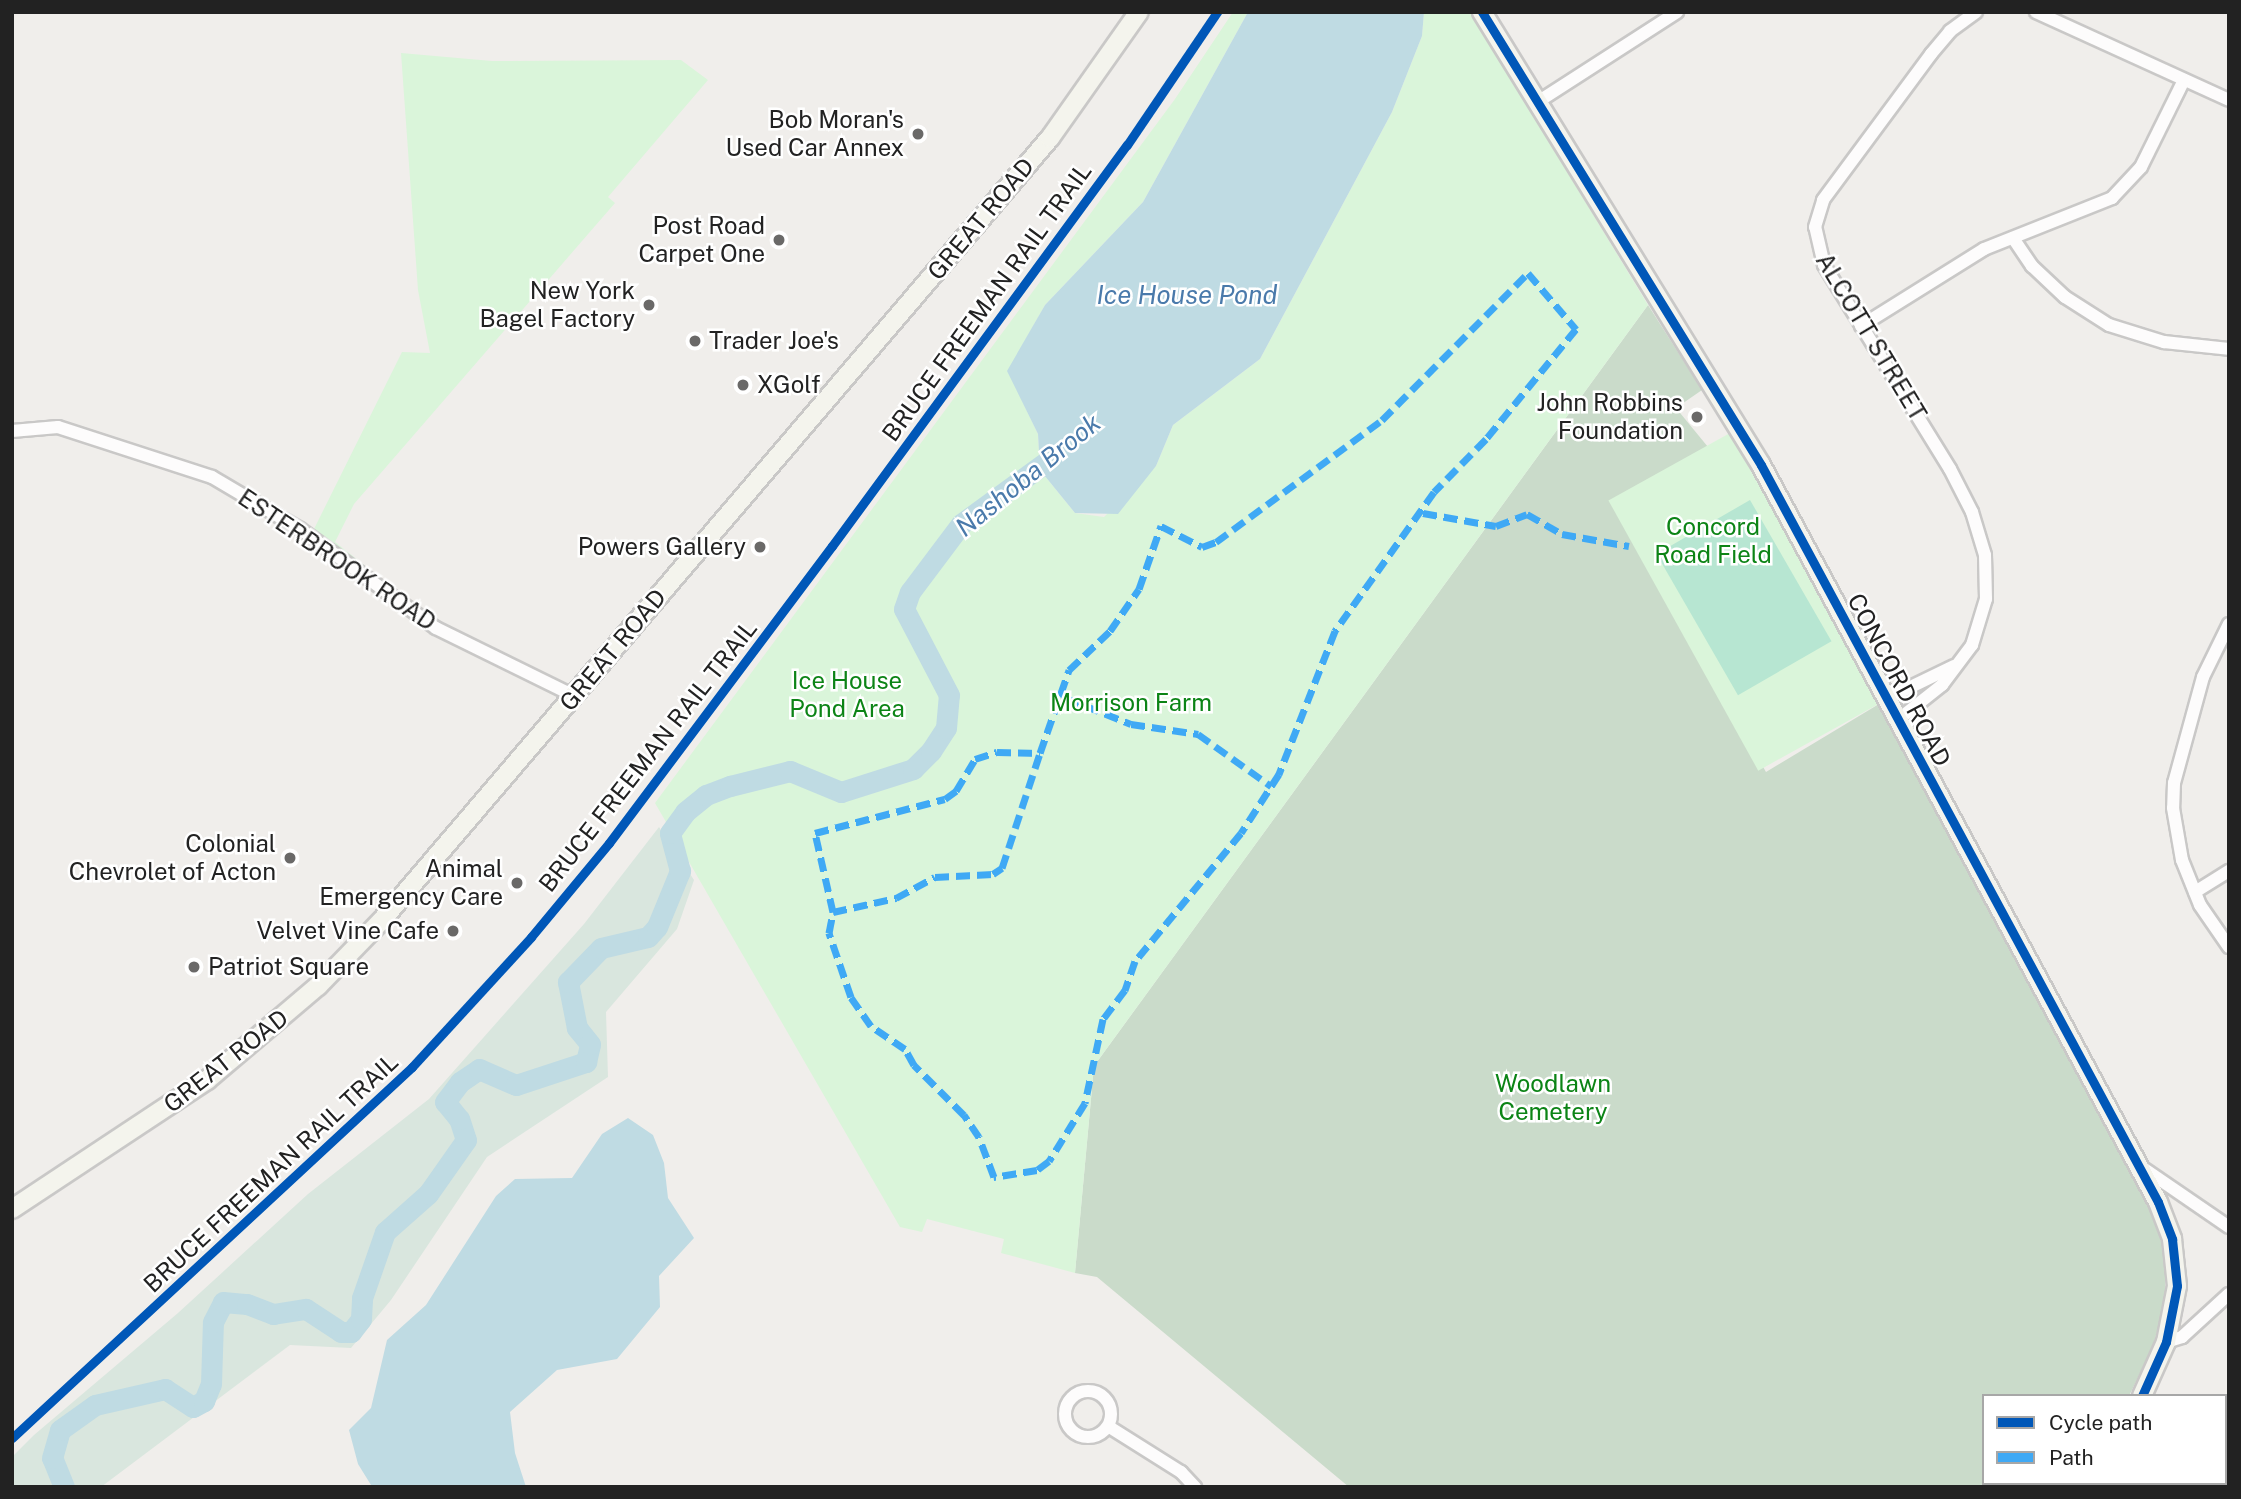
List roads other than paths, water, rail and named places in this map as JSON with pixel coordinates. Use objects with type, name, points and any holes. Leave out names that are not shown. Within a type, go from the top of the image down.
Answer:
[{"type":"main road","name":"GREAT ROAD","points":[[12,1209],[199,1086],[317,986],[382,920],[1050,138],[1139,12]]},
{"type":"main road","name":"CONCORD ROAD","points":[[1482,12],[1761,466],[2162,1212],[2175,1255],[2176,1295],[2166,1342],[2143,1394]]},
{"type":"street","points":[[1536,103],[1677,12]]},
{"type":"street","name":"ALCOTT STREET","points":[[1899,719],[1942,685],[1963,659],[1978,632],[1986,598],[1982,540],[1956,480],[1820,256],[1815,227],[1820,206],[1931,54],[1950,31],[1976,12]]},
{"type":"street","points":[[2036,12],[2229,100]]},
{"type":"street","points":[[1861,326],[1951,267],[2013,237],[2096,208],[2126,187],[2141,167],[2184,80]]},
{"type":"street","points":[[2013,237],[2032,266],[2065,297],[2109,325],[2164,342],[2229,349]]},
{"type":"street","name":"ESTERBROOK ROAD","points":[[12,431],[70,430],[212,477],[300,529],[436,628],[574,696]]},
{"type":"street","points":[[2229,624],[2203,677],[2174,783],[2175,832],[2194,892],[2229,947]]},
{"type":"street","points":[[1888,698],[1963,659]]},
{"type":"street","points":[[2194,892],[2229,871]]},
{"type":"street","points":[[2138,1164],[2229,1227]]},
{"type":"street","points":[[2166,1342],[2178,1340],[2229,1294]]},
{"type":"street","points":[[1111,1428],[1181,1472],[1195,1487]]},
{"type":"water","name":"Ice House Pond","points":[[1248,12],[1424,12],[1422,36],[1392,112],[1260,359],[1173,425],[1156,466],[1118,514],[1075,513],[1040,470],[1038,434],[1007,371],[1045,305],[1143,202]]},
{"type":"water","points":[[628,1118],[653,1135],[664,1163],[668,1198],[694,1238],[659,1276],[660,1307],[617,1359],[557,1370],[510,1412],[515,1453],[526,1487],[371,1485],[358,1464],[349,1430],[371,1408],[387,1340],[426,1305],[496,1196],[515,1179],[572,1178],[602,1134]]},
{"type":"waterway","name":"Nashoba Brook","points":[[64,1487],[52,1458],[60,1430],[95,1405],[165,1389],[193,1407],[204,1401],[211,1384],[213,1322],[223,1302],[247,1304],[273,1314],[306,1309],[341,1332],[351,1332],[361,1319],[362,1298],[385,1232],[428,1194],[466,1140],[459,1119],[445,1102],[460,1082],[479,1069],[516,1085],[586,1062],[590,1044],[577,1028],[568,982],[601,948],[648,937],[657,927],[680,871],[670,833],[685,812],[706,795],[790,771],[841,792],[913,769],[931,751],[946,728],[949,695],[904,609],[910,592],[961,524],[1061,451]]},
{"type":"place","name":"Bob Moran's Used Car Annex","points":[[918,134]]},
{"type":"place","name":"Post Road Carpet One","points":[[779,240]]},
{"type":"place","name":"New York Bagel Factory","points":[[649,305]]},
{"type":"place","name":"Trader Joe's","points":[[695,341]]},
{"type":"place","name":"XGolf","points":[[743,385]]},
{"type":"place","name":"John Robbins Foundation","points":[[1697,417]]},
{"type":"place","name":"Powers Gallery","points":[[760,547]]},
{"type":"place","name":"Colonial Chevrolet of Acton","points":[[290,858]]},
{"type":"place","name":"Animal Emergency Care","points":[[517,883]]},
{"type":"place","name":"Velvet Vine Cafe","points":[[453,931]]},
{"type":"place","name":"Patriot Square","points":[[194,967]]},
{"type":"park label","name":"Concord Road Field","points":[[1713,541]]},
{"type":"park label","name":"Ice House Pond Area","points":[[847,695]]},
{"type":"park label","name":"Morrison Farm","points":[[1131,703]]},
{"type":"park label","name":"Woodlawn Cemetery","points":[[1553,1098]]}]
